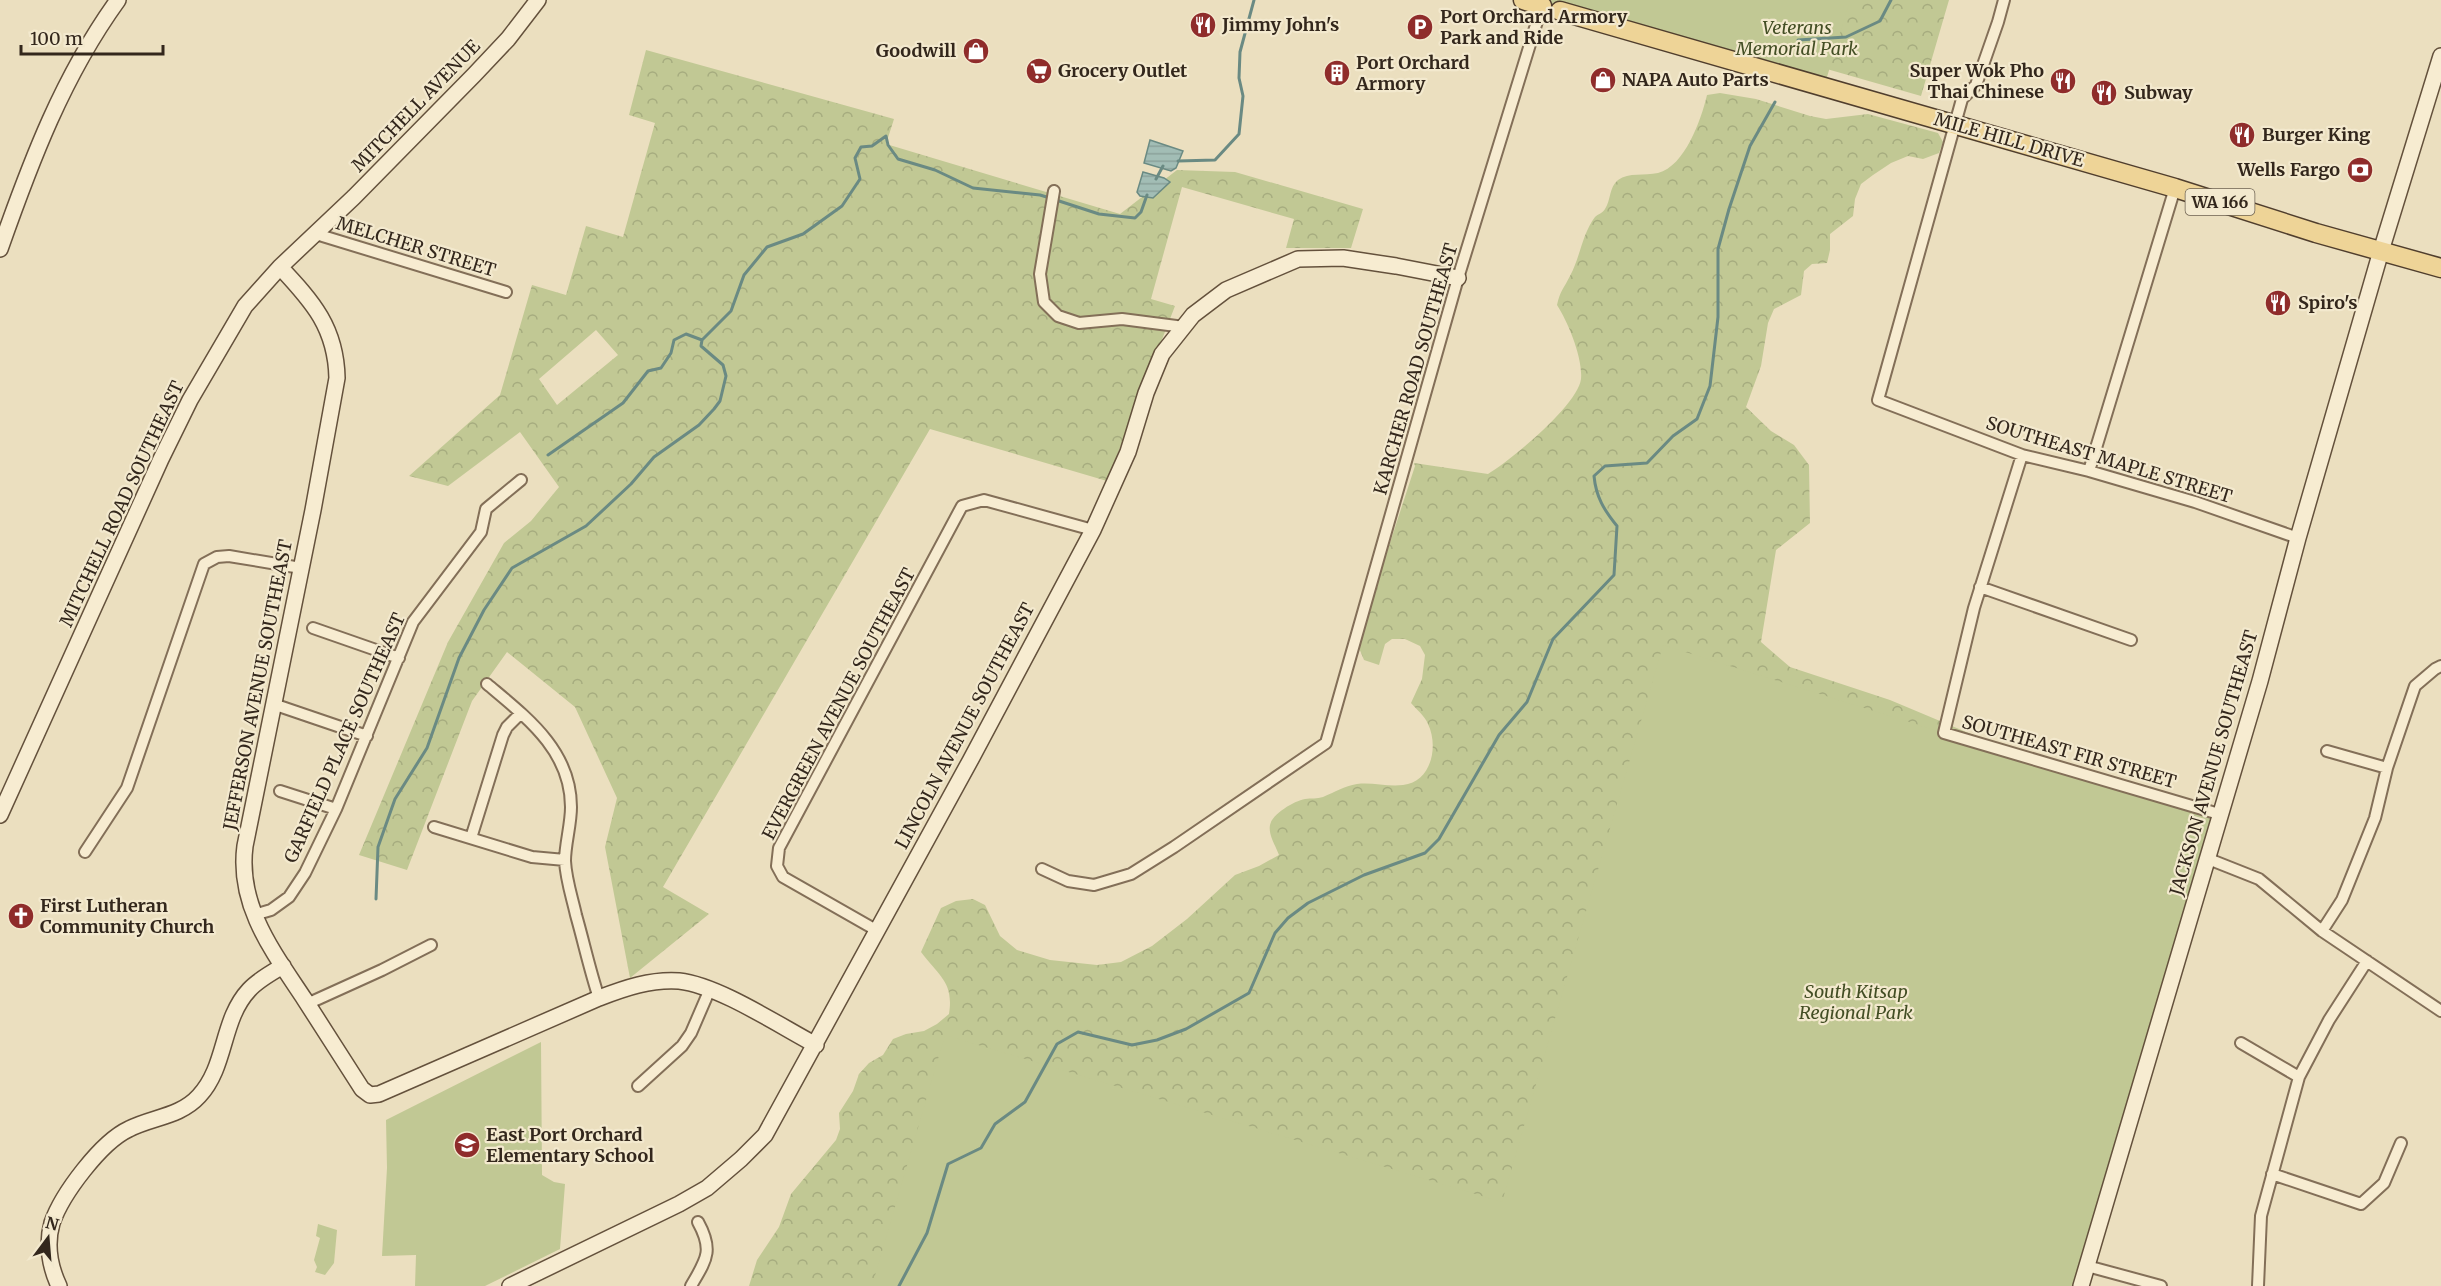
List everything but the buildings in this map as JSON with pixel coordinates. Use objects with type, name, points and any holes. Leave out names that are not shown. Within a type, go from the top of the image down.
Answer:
[{"type":"main road","name":"WA 166","points":[[1522,0],[1549,6]]},
{"type":"main road","name":"MILE HILL DRIVE","points":[[1549,6],[2441,268]]},
{"type":"street","points":[[0,249],[33,157],[51,115],[75,68],[118,0]]},
{"type":"street","name":"MITCHELL AVENUE","points":[[316,234],[488,61],[538,0]]},
{"type":"street","points":[[1955,125],[1962,99],[1976,85],[2004,0]]},
{"type":"street","name":"KARCHER ROAD SOUTHEAST","points":[[1041,869],[1068,881],[1094,885],[1131,874],[1326,742],[1458,278],[1549,6]]},
{"type":"street","name":"JACKSON AVENUE SOUTHEAST","points":[[2081,1286],[2259,681],[2381,251],[2441,56]]},
{"type":"street","name":"SOUTHEAST MAPLE STREET","points":[[1955,125],[1878,400],[2022,454],[2195,502],[2298,538]]},
{"type":"street","points":[[2089,471],[2175,188]]},
{"type":"street","points":[[1054,191],[1040,274],[1044,302],[1058,316],[1079,323],[1122,319],[1184,327]]},
{"type":"street","name":"MITCHELL ROAD SOUTHEAST","points":[[0,815],[128,531],[190,400],[245,306],[280,267],[316,234]]},
{"type":"street","name":"MELCHER STREET","points":[[316,234],[506,292]]},
{"type":"street","name":"LINCOLN AVENUE SOUTHEAST","points":[[510,1286],[679,1204],[706,1188],[741,1159],[765,1135],[970,761],[1093,530],[1128,452],[1146,393],[1162,354],[1193,315],[1226,290],[1298,260],[1343,258],[1458,278]]},
{"type":"street","name":"JEFFERSON AVENUE SOUTHEAST","points":[[280,267],[303,290],[325,322],[337,357],[334,401],[244,857],[246,886],[254,915],[263,935],[307,1004],[362,1089],[370,1095],[379,1094],[599,998]]},
{"type":"street","points":[[2022,454],[1980,587],[2131,640]]},
{"type":"street","name":"GARFIELD PLACE SOUTHEAST","points":[[254,915],[271,910],[288,897],[305,873],[336,809],[413,622],[421,608],[481,532],[486,509],[521,480]]},
{"type":"street","name":"EVERGREEN AVENUE SOUTHEAST","points":[[876,930],[783,877],[777,866],[779,848],[962,506],[984,500],[1093,530]]},
{"type":"street","points":[[86,852],[127,788],[204,564],[217,557],[230,556],[302,568]]},
{"type":"street","name":"SOUTHEAST FIR STREET","points":[[1980,587],[1944,733],[2219,814]]},
{"type":"street","points":[[313,628],[399,658]]},
{"type":"street","points":[[2322,931],[2342,900],[2371,828],[2400,725],[2415,686],[2441,666]]},
{"type":"street","points":[[487,684],[543,733],[564,770],[571,806],[565,860],[568,883],[586,958],[599,998],[638,985],[665,981],[687,982],[710,989],[816,1045]]},
{"type":"street","points":[[273,704],[367,736]]},
{"type":"street","points":[[471,838],[503,735],[507,727],[521,713]]},
{"type":"street","points":[[2327,751],[2387,768]]},
{"type":"street","points":[[280,791],[336,809]]},
{"type":"street","points":[[434,826],[532,857],[565,860]]},
{"type":"street","points":[[2206,858],[2259,879],[2322,931],[2441,1011]]},
{"type":"street","points":[[307,1004],[431,945]]},
{"type":"street","points":[[2258,1286],[2261,1216],[2299,1077],[2329,1020],[2367,961]]},
{"type":"street","points":[[58,1286],[49,1241],[52,1223],[89,1163],[102,1148],[128,1129],[167,1117],[199,1097],[218,1066],[233,1016],[240,1001],[260,980],[283,966]]},
{"type":"street","points":[[638,1086],[682,1046],[691,1033],[710,989]]},
{"type":"street","points":[[2241,1043],[2299,1077]]},
{"type":"street","points":[[2272,1174],[2361,1204],[2384,1183],[2401,1143]]},
{"type":"street","points":[[691,1286],[703,1265],[708,1250],[706,1235],[698,1222]]},
{"type":"street","points":[[2087,1266],[2161,1286]]},
{"type":"green space","name":"Veterans Memorial Park","points":[[1544,0],[1850,0],[1824,87],[1542,6]]},
{"type":"green space","points":[[1722,0],[1949,0],[1921,96],[1712,36]]},
{"type":"green space","points":[[646,50],[894,119],[886,144],[1120,214],[1177,170],[1235,172],[1363,209],[1351,248],[1286,248],[1294,219],[1182,187],[1151,299],[1175,306],[1107,481],[930,429],[663,887],[709,914],[630,978],[605,847],[617,798],[575,707],[507,652],[472,701],[407,870],[359,855],[448,642],[504,543],[531,521],[559,487],[520,432],[448,486],[409,476],[500,395],[532,285],[566,295],[586,226],[623,237],[655,123],[629,115]],"holes":[[[596,330],[618,355],[557,405],[539,379]]]},
{"type":"green space","points":[[1720,93],[1756,99],[1826,119],[1868,114],[1938,133],[1943,142],[1939,153],[1923,159],[1908,156],[1891,163],[1861,184],[1855,199],[1853,216],[1830,234],[1827,263],[1812,264],[1804,271],[1801,295],[1774,309],[1768,323],[1761,366],[1746,407],[1771,431],[1794,445],[1809,465],[1810,523],[1776,550],[1761,642],[1790,667],[1890,700],[1971,734],[2211,821],[2074,1286],[749,1286],[757,1260],[779,1227],[791,1194],[836,1140],[840,1129],[839,1113],[853,1091],[859,1074],[869,1063],[883,1055],[893,1039],[924,1031],[949,1014],[949,994],[944,980],[921,952],[941,908],[956,901],[973,899],[985,905],[1000,936],[1017,950],[1050,960],[1097,965],[1121,962],[1152,946],[1187,919],[1235,875],[1279,855],[1271,837],[1270,825],[1275,817],[1290,805],[1300,800],[1323,797],[1357,784],[1403,785],[1413,782],[1426,770],[1432,753],[1431,733],[1425,718],[1411,703],[1422,679],[1425,655],[1420,646],[1405,639],[1392,639],[1385,644],[1379,665],[1364,660],[1359,648],[1360,635],[1415,466],[1414,463],[1488,474],[1542,431],[1568,403],[1581,379],[1580,361],[1574,340],[1557,305],[1587,231],[1595,217],[1605,209],[1613,186],[1618,180],[1632,175],[1658,173],[1668,169],[1676,161],[1684,152],[1696,129],[1707,95]]},
{"type":"green space","name":"South Kitsap Regional Park","points":[[1663,645],[1944,733],[2219,814],[2081,1286],[872,1286],[945,1035],[1502,1202]]},
{"type":"green space","points":[[541,1042],[542,1175],[554,1182],[565,1184],[560,1249],[485,1286],[415,1286],[416,1255],[382,1256],[387,1168],[386,1120]]},
{"type":"green space","points":[[318,1224],[337,1230],[334,1263],[325,1275],[315,1272],[317,1267],[314,1260],[320,1238],[316,1236]]},
{"type":"water","points":[[1150,140],[1183,151],[1176,168],[1171,171],[1144,163]]},
{"type":"water","points":[[1143,172],[1170,182],[1153,198],[1140,196],[1137,192]]},
{"type":"waterway","points":[[1178,161],[1215,160],[1239,134],[1243,96],[1239,78],[1240,52],[1254,0]]},
{"type":"waterway","points":[[1798,40],[1846,37],[1880,21],[1891,0]]},
{"type":"waterway","points":[[899,1286],[927,1233],[948,1164],[981,1148],[995,1124],[1025,1102],[1057,1044],[1078,1032],[1132,1045],[1157,1040],[1186,1029],[1249,993],[1275,933],[1288,918],[1308,903],[1364,875],[1425,853],[1439,839],[1499,735],[1527,702],[1553,639],[1614,575],[1617,526],[1601,503],[1594,476],[1605,466],[1647,463],[1673,436],[1697,419],[1710,386],[1718,317],[1718,249],[1750,146],[1775,102]]},
{"type":"waterway","points":[[376,899],[378,847],[395,799],[427,748],[459,658],[484,610],[512,568],[586,526],[631,484],[654,457],[699,425],[714,409],[720,401],[726,376],[723,365],[701,346],[702,340],[731,311],[744,275],[767,247],[803,234],[842,206],[860,179],[855,158],[861,147],[872,146],[886,136],[888,145],[898,159],[935,170],[973,188],[1050,198]]},
{"type":"waterway","points":[[1156,179],[1163,166]]},
{"type":"waterway","points":[[1056,200],[1099,214],[1135,218],[1141,212],[1147,195]]},
{"type":"waterway","points":[[548,455],[623,403],[648,371],[661,368],[671,353],[674,340],[686,334],[702,340]]},
{"type":"place","name":"Jimmy John's","points":[[1203,25]]},
{"type":"place","name":"Port Orchard Armory Park and Ride","points":[[1420,27]]},
{"type":"place","name":"Goodwill","points":[[976,51]]},
{"type":"place","name":"Grocery Outlet","points":[[1039,71]]},
{"type":"place","name":"Port Orchard Armory","points":[[1337,73]]},
{"type":"place","name":"NAPA Auto Parts","points":[[1603,80]]},
{"type":"place","name":"Super Wok Pho Thai Chinese","points":[[2063,81]]},
{"type":"place","name":"Subway","points":[[2104,93]]},
{"type":"place","name":"Burger King","points":[[2242,135]]},
{"type":"place","name":"Wells Fargo","points":[[2360,170]]},
{"type":"place","name":"Spiro's","points":[[2278,303]]},
{"type":"place","name":"First Lutheran Community Church","points":[[21,916]]},
{"type":"place","name":"East Port Orchard Elementary School","points":[[467,1145]]}]
